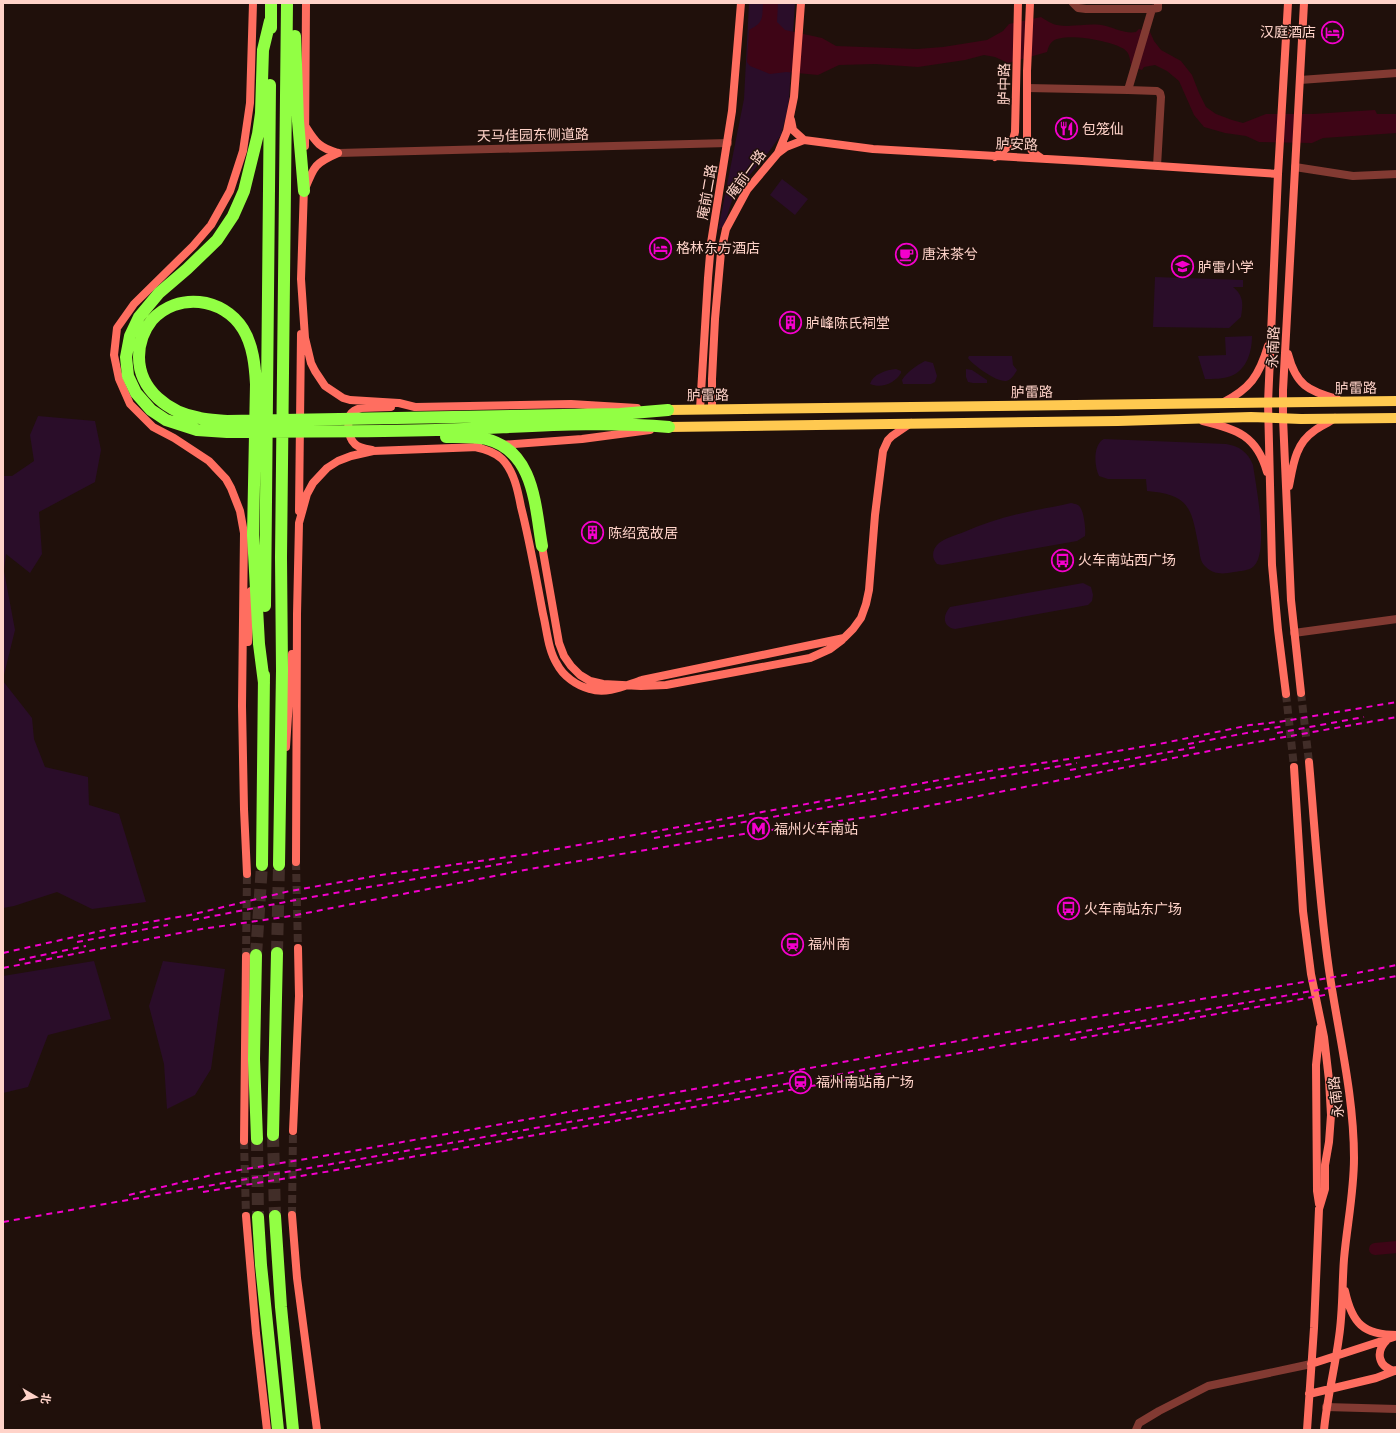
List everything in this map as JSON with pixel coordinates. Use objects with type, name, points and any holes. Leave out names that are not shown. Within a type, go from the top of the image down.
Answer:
[{"type":"highway","points":[[271,3],[268,50],[261,113],[244,191],[233,216],[217,240],[159,293],[139,317],[130,336],[126,357],[128,376],[136,393],[151,410],[166,420],[198,424],[227,432],[364,439],[470,437],[491,441],[502,446],[512,454],[525,469],[532,488],[542,546]]},
{"type":"highway","points":[[279,864],[282,685],[281,557],[287,3]]},
{"type":"highway","points":[[294,3],[302,124],[304,191]]},
{"type":"highway","points":[[262,866],[270,98],[268,50]]},
{"type":"highway","points":[[264,683],[259,644],[253,535],[256,384],[255,368],[250,344],[243,329],[230,314],[210,303],[181,303],[166,309],[152,320],[146,329],[140,346],[139,363],[141,373],[147,385],[161,401],[181,412],[198,424],[227,421],[571,419],[669,427]]},
{"type":"highway","points":[[227,432],[436,430],[668,410]]},
{"type":"highway","points":[[273,1135],[277,953]]},
{"type":"highway","points":[[251,955],[257,1139]]},
{"type":"highway","points":[[252,1216],[262,1273],[278,1430]]},
{"type":"highway","points":[[275,1216],[281,1306],[293,1430]]},
{"type":"main road","points":[[247,874],[242,706],[244,533],[242,516],[236,498],[226,480],[209,461],[174,438],[153,427],[130,404],[119,379],[114,355],[117,328],[134,304],[193,246],[211,225],[230,191],[243,151],[250,103],[253,3]]},
{"type":"main road","points":[[306,3],[306,50],[302,124],[320,146],[338,153]]},
{"type":"main road","name":"庵前二路","points":[[700,409],[711,243],[728,143],[735,81],[741,3]]},
{"type":"main road","name":"庵前一路","points":[[712,409],[715,319],[721,252],[726,229],[747,190],[778,153],[791,119],[801,3]]},
{"type":"main road","name":"胪中路","points":[[995,156],[1010,145],[1015,136],[1018,3]]},
{"type":"main road","name":"胪中路","points":[[1030,3],[1026,140],[1029,148],[1042,158]]},
{"type":"main road","points":[[1286,694],[1272,565],[1268,403],[1279,154],[1288,3]]},
{"type":"main road","name":"永南路","points":[[1301,693],[1291,600],[1283,403],[1304,3]]},
{"type":"main road","points":[[251,88],[253,130],[252,159]]},
{"type":"main road","points":[[778,153],[786,147],[804,140],[793,130],[791,119]]},
{"type":"main road","name":"胪安路","points":[[804,140],[874,149],[1042,158],[1278,174]]},
{"type":"main road","points":[[296,862],[297,614],[301,279],[304,191],[313,168],[327,157],[338,153]]},
{"type":"main road","points":[[301,279],[305,338],[313,367],[321,382],[334,394],[350,400],[399,403],[415,407]]},
{"type":"main road","points":[[1218,404],[1241,392],[1253,382],[1266,352],[1271,334]]},
{"type":"main road","points":[[1286,346],[1291,366],[1297,378],[1319,394],[1348,403]]},
{"type":"main road","name":"胪雷路","points":[[668,410],[1348,403],[1397,401]]},
{"type":"main road","points":[[373,451],[354,444],[351,440],[348,423],[351,415],[360,408],[571,404],[668,410]]},
{"type":"main road","points":[[299,524],[307,494],[319,475],[338,461],[373,451],[475,447],[582,439],[669,427],[1118,421],[1190,418],[1397,418]]},
{"type":"main road","points":[[1190,418],[1225,426],[1249,439],[1255,444],[1261,454],[1271,484]]},
{"type":"main road","points":[[1286,499],[1295,455],[1304,439],[1314,430],[1336,418]]},
{"type":"main road","points":[[542,546],[559,643],[567,661],[580,675],[590,681],[603,684],[652,686],[666,685],[810,658],[830,649],[853,629],[861,618],[869,590],[875,515],[882,457],[885,445],[892,436],[912,423]]},
{"type":"main road","points":[[475,447],[498,455],[503,459],[512,475],[520,502],[551,650],[557,664],[574,683],[590,690],[614,690],[628,684],[650,678],[844,638]]},
{"type":"main road","points":[[242,706],[248,645],[253,535]]},
{"type":"main road","points":[[279,829],[292,650],[297,614]]},
{"type":"main road","name":"永南路","points":[[1309,762],[1321,907],[1329,970],[1344,1059],[1354,1157],[1354,1186],[1344,1259],[1340,1335],[1326,1406],[1324,1430]]},
{"type":"main road","points":[[1294,767],[1303,911],[1311,974],[1324,1036],[1329,1080],[1329,1142],[1325,1165],[1324,1189],[1319,1209]]},
{"type":"main road","points":[[293,1131],[298,996],[298,948]]},
{"type":"main road","points":[[244,1141],[251,955]]},
{"type":"main road","points":[[1307,1430],[1319,1209],[1317,1191],[1316,1065],[1320,1019]]},
{"type":"main road","points":[[292,1215],[297,1278],[317,1430]]},
{"type":"main road","points":[[252,1216],[255,1325],[267,1430]]},
{"type":"main road","points":[[1343,1278],[1348,1302],[1352,1313],[1358,1322],[1365,1329],[1373,1333],[1397,1336]]},
{"type":"main road","points":[[1311,1364],[1397,1336]]},
{"type":"main road","points":[[1388,1340],[1382,1346],[1380,1354],[1383,1365],[1387,1369],[1396,1370]]},
{"type":"main road","points":[[1309,1394],[1376,1378],[1396,1370]]},
{"type":"street","points":[[1073,3],[1078,8],[1086,9],[1117,6],[1155,6],[1146,29],[1128,90]]},
{"type":"street","points":[[1300,80],[1397,73]]},
{"type":"street","points":[[1027,88],[1157,91],[1161,96],[1157,166]]},
{"type":"street","name":"天马佳园东侧道路","points":[[338,153],[728,143]]},
{"type":"street","points":[[1295,167],[1353,176],[1397,174]]},
{"type":"street","points":[[1294,633],[1397,620]]},
{"type":"street","points":[[1136,1430],[1139,1423],[1208,1386],[1311,1364]]},
{"type":"street","points":[[1326,1406],[1397,1409]]},
{"type":"shaded area","points":[[749,3],[795,3],[789,99],[781,135],[734,194],[724,226],[718,230],[744,99]]},
{"type":"shaded area","points":[[763,3],[778,3],[777,22],[785,30],[822,38],[836,46],[917,49],[943,47],[987,40],[1003,31],[1009,24],[1041,17],[1053,24],[1063,26],[1100,25],[1129,32],[1136,32],[1139,29],[1150,32],[1154,41],[1161,50],[1181,61],[1192,75],[1206,107],[1216,114],[1243,123],[1266,114],[1313,114],[1375,110],[1377,114],[1397,114],[1397,133],[1323,138],[1312,143],[1259,142],[1246,136],[1225,133],[1204,127],[1194,115],[1179,81],[1167,71],[1155,65],[1144,67],[1142,70],[1131,66],[1129,55],[1124,49],[1110,43],[1078,37],[1059,38],[1052,42],[1047,52],[1008,63],[995,57],[984,55],[965,60],[918,67],[875,64],[839,65],[818,75],[786,72],[770,74],[750,66],[747,62],[749,30],[760,22]]},
{"type":"shaded area","points":[[782,179],[808,199],[795,215],[770,195]]},
{"type":"shaded area","points":[[1155,277],[1243,280],[1243,287],[1233,287],[1237,290],[1242,300],[1241,317],[1229,328],[1153,327]]},
{"type":"shaded area","points":[[1252,336],[1250,354],[1245,365],[1241,369],[1228,377],[1205,379],[1198,356],[1226,355],[1225,337]]},
{"type":"shaded area","points":[[969,356],[1012,356],[1013,365],[1017,370],[1010,379],[1002,381],[980,369],[968,358]]},
{"type":"shaded area","points":[[925,361],[933,363],[937,376],[935,382],[931,384],[903,384],[902,380],[907,374]]},
{"type":"shaded area","points":[[896,369],[901,371],[901,373],[892,382],[879,386],[870,384],[877,375],[888,370]]},
{"type":"shaded area","points":[[966,369],[972,370],[987,380],[987,383],[968,382],[966,377]]},
{"type":"shaded area","points":[[38,416],[95,421],[101,450],[95,482],[39,512],[42,554],[30,573],[6,554],[4,571],[15,630],[3,679],[3,476],[12,476],[34,461],[30,435]]},
{"type":"shaded area","points":[[1104,439],[1226,444],[1235,446],[1246,453],[1253,465],[1259,502],[1261,547],[1254,566],[1250,569],[1223,573],[1216,573],[1209,570],[1201,558],[1191,513],[1181,500],[1162,493],[1147,491],[1146,479],[1108,479],[1099,476],[1095,461],[1096,450],[1100,442]]},
{"type":"shaded area","points":[[1071,503],[1080,507],[1083,513],[1085,536],[1077,541],[942,565],[935,562],[933,554],[937,545],[951,537],[1008,517]]},
{"type":"shaded area","points":[[1083,583],[1091,587],[1093,595],[1092,601],[1088,605],[955,629],[948,626],[945,621],[947,610],[950,607]]},
{"type":"shaded area","points":[[3,681],[32,718],[34,739],[45,767],[88,777],[89,805],[119,814],[146,902],[92,909],[57,892],[14,906],[3,908]]},
{"type":"shaded area","points":[[94,961],[111,1019],[48,1035],[28,1087],[3,1093],[3,976]]},
{"type":"shaded area","points":[[163,961],[225,969],[211,1069],[195,1095],[167,1109],[164,1064],[149,1006]]},
{"type":"waterway","points":[[1375,1249],[1397,1247]]},
{"type":"tunnel","points":[[1301,693],[1309,762]]},
{"type":"tunnel","points":[[1286,694],[1294,767]]},
{"type":"tunnel","points":[[296,862],[298,948]]},
{"type":"tunnel","points":[[256,955],[262,865]]},
{"type":"tunnel","points":[[277,953],[279,865]]},
{"type":"tunnel","points":[[246,956],[247,874]]},
{"type":"tunnel","points":[[292,1215],[293,1131]]},
{"type":"tunnel","points":[[273,1135],[275,1216]]},
{"type":"tunnel","points":[[257,1139],[258,1217]]},
{"type":"tunnel","points":[[244,1141],[246,1216]]},
{"type":"railway","points":[[3,953],[114,928],[190,915],[290,891],[381,875],[529,854],[995,770],[1159,744],[1250,725],[1278,722],[1397,702]]},
{"type":"railway","points":[[1277,733],[1364,717]]},
{"type":"railway","points":[[3,968],[195,930],[291,916],[530,869],[750,833],[876,816],[1240,745],[1397,717]]},
{"type":"railway","points":[[1188,744],[1284,726]]},
{"type":"railway","points":[[1070,770],[1196,747]]},
{"type":"railway","points":[[654,838],[1077,763]]},
{"type":"railway","points":[[193,920],[301,899],[512,862]]},
{"type":"railway","points":[[77,942],[168,925]]},
{"type":"railway","points":[[19,960],[86,946]]},
{"type":"railway","points":[[1357,973],[1397,965]]},
{"type":"railway","points":[[129,1195],[216,1174],[353,1151],[1052,1024],[1352,974]]},
{"type":"railway","points":[[3,1222],[1397,976]]},
{"type":"railway","points":[[1070,1040],[1330,994]]},
{"type":"railway","points":[[203,1192],[355,1167],[885,1073]]},
{"type":"place","name":"汉庭酒店","points":[[1332,32]]},
{"type":"place","name":"包笼仙","points":[[1066,129]]},
{"type":"place","name":"格林东方酒店","points":[[660,248]]},
{"type":"place","name":"唐沫茶兮","points":[[906,254]]},
{"type":"place","name":"胪雷小学","points":[[1183,267]]},
{"type":"place","name":"胪峰陈氏祠堂","points":[[791,323]]},
{"type":"place","name":"陈绍宽故居","points":[[592,533]]},
{"type":"place","name":"火车南站西广场","points":[[1063,560]]},
{"type":"place","name":"福州火车南站","points":[[758,829]]},
{"type":"place","name":"火车南站东广场","points":[[1068,909]]},
{"type":"place","name":"福州南","points":[[792,944]]},
{"type":"place","name":"福州南站甬广场","points":[[800,1082]]}]
